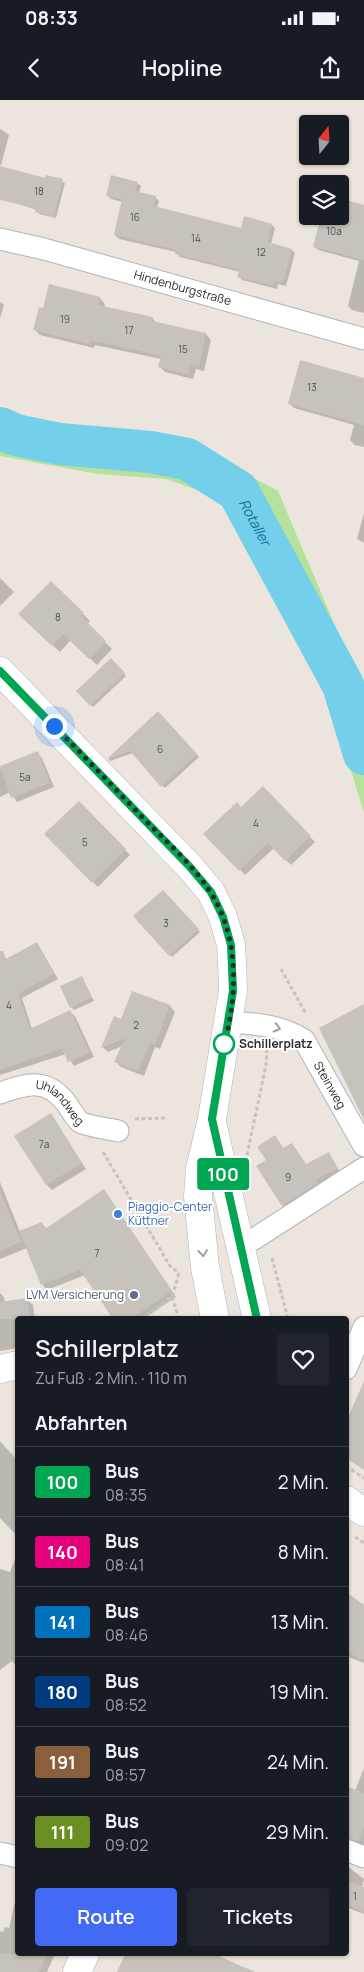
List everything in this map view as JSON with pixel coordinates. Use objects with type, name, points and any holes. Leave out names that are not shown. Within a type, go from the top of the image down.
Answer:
[{"type":"street","name":"Hindenburgstraße","points":[[0,239],[44,249],[364,339]]},
{"type":"street","points":[[0,672],[169,845],[211,892],[223,917],[231,945],[233,991],[212,1119],[200,1169],[198,1196],[205,1267],[214,1316]]},
{"type":"street","name":"Steinweg","points":[[229,1022],[267,1025],[291,1031],[304,1040],[364,1146]]},
{"type":"street","name":"Uhlandweg","points":[[0,1094],[29,1085],[47,1086],[60,1094],[80,1122],[118,1131]]},
{"type":"street","points":[[212,1119],[256,1315]]},
{"type":"street","points":[[239,1243],[254,1239],[364,1168]]},
{"type":"street","points":[[349,1362],[364,1327]]},
{"type":"street","points":[[0,1369],[15,1366]]},
{"type":"street","points":[[349,1502],[364,1512]]},
{"type":"street","points":[[349,1851],[364,1857]]},
{"type":"street","points":[[0,1853],[15,1856]]},
{"type":"street","points":[[77,1972],[84,1956]]},
{"type":"path","points":[[247,1163],[266,1065],[267,1025]]},
{"type":"path","points":[[118,1131],[102,1151],[170,1266],[179,1273],[172,1297],[178,1316]]},
{"type":"path","points":[[145,1316],[172,1297]]},
{"type":"path","points":[[349,1468],[364,1478]]},
{"type":"green space","points":[[0,411],[20,422],[174,443],[220,460],[278,491],[364,694],[364,813],[333,712],[248,533],[219,498],[166,479],[98,474],[0,456]]},
{"type":"building","points":[[0,166],[45,178],[46,175],[63,179],[54,217],[35,212],[36,208],[0,200]]},
{"type":"building","points":[[111,175],[138,182],[135,191],[156,196],[154,206],[241,228],[244,216],[272,224],[268,242],[292,249],[283,283],[274,281],[273,286],[237,277],[239,270],[175,254],[176,250],[114,235],[122,199],[106,196]]},
{"type":"building","points":[[349,201],[364,205],[364,260],[313,247],[319,225],[349,225]]},
{"type":"building","points":[[49,284],[100,297],[98,305],[153,317],[152,321],[206,333],[199,367],[191,365],[188,375],[158,367],[161,356],[90,340],[89,344],[33,330],[39,307],[43,308]]},
{"type":"building","points":[[300,360],[364,378],[364,425],[288,404]]},
{"type":"building","points":[[51,581],[84,613],[81,616],[106,641],[89,659],[63,634],[52,646],[18,614]]},
{"type":"building","points":[[111,658],[125,673],[90,706],[76,691]]},
{"type":"building","points":[[158,711],[197,754],[161,787],[130,751],[107,759]]},
{"type":"building","points":[[38,751],[50,783],[11,798],[0,766]]},
{"type":"building","points":[[263,786],[311,836],[285,861],[268,843],[239,871],[203,834],[237,802],[241,807]]},
{"type":"building","points":[[79,801],[126,849],[92,883],[44,834]]},
{"type":"building","points":[[163,890],[199,929],[169,956],[133,916]]},
{"type":"building","points":[[37,942],[54,974],[18,994],[30,1029],[70,1010],[90,1053],[68,1062],[62,1049],[0,1070],[0,951],[3,951],[6,959]]},
{"type":"building","points":[[82,976],[92,998],[70,1008],[60,986]]},
{"type":"building","points":[[132,991],[170,1005],[155,1045],[150,1043],[138,1071],[114,1062],[125,1038],[101,1048],[114,1016],[121,1019]]},
{"type":"building","points":[[364,1004],[364,1120],[319,1028]]},
{"type":"building","points":[[51,1113],[82,1163],[46,1185],[14,1136]]},
{"type":"building","points":[[275,1135],[283,1148],[292,1143],[306,1164],[329,1152],[338,1169],[316,1179],[318,1183],[282,1206],[256,1166],[266,1160],[257,1147]]},
{"type":"building","points":[[104,1189],[172,1291],[134,1316],[111,1316],[80,1270],[41,1285],[19,1231],[42,1222],[45,1229]]},
{"type":"building","points":[[0,1191],[21,1242],[0,1250]]},
{"type":"building","points":[[27,1298],[30,1316],[15,1316],[15,1319],[0,1319],[0,1302]]},
{"type":"building","points":[[364,1381],[364,1470],[349,1460],[349,1415]]},
{"type":"building","points":[[349,1594],[364,1605],[364,1660],[349,1654]]},
{"type":"building","points":[[349,1787],[364,1793],[364,1827],[358,1841],[349,1839]]},
{"type":"building","points":[[349,1881],[364,1887],[364,1912],[349,1906]]},
{"type":"building","points":[[0,1954],[46,1956],[39,1972],[0,1972]]},
{"type":"building","points":[[124,1956],[219,1956],[255,1972],[117,1972]]},
{"type":"waterway","name":"Rotaller","points":[[0,428],[16,435],[60,444],[150,452],[187,459],[238,491],[343,685],[364,754]]},
{"type":"bus line","name":"100","points":[[0,671],[189,866],[211,892],[223,917],[231,945],[233,991],[212,1119],[256,1316]]},
{"type":"place","name":"Schillerplatz","points":[[224,1044]]},
{"type":"place","name":"Piaggio-Center Küttner","points":[[118,1214]]},
{"type":"place","name":"LVM Versicherung","points":[[134,1295]]},
{"type":"route","points":[[54,726],[189,866],[211,892],[223,917],[231,945],[233,991],[224,1044]]}]
